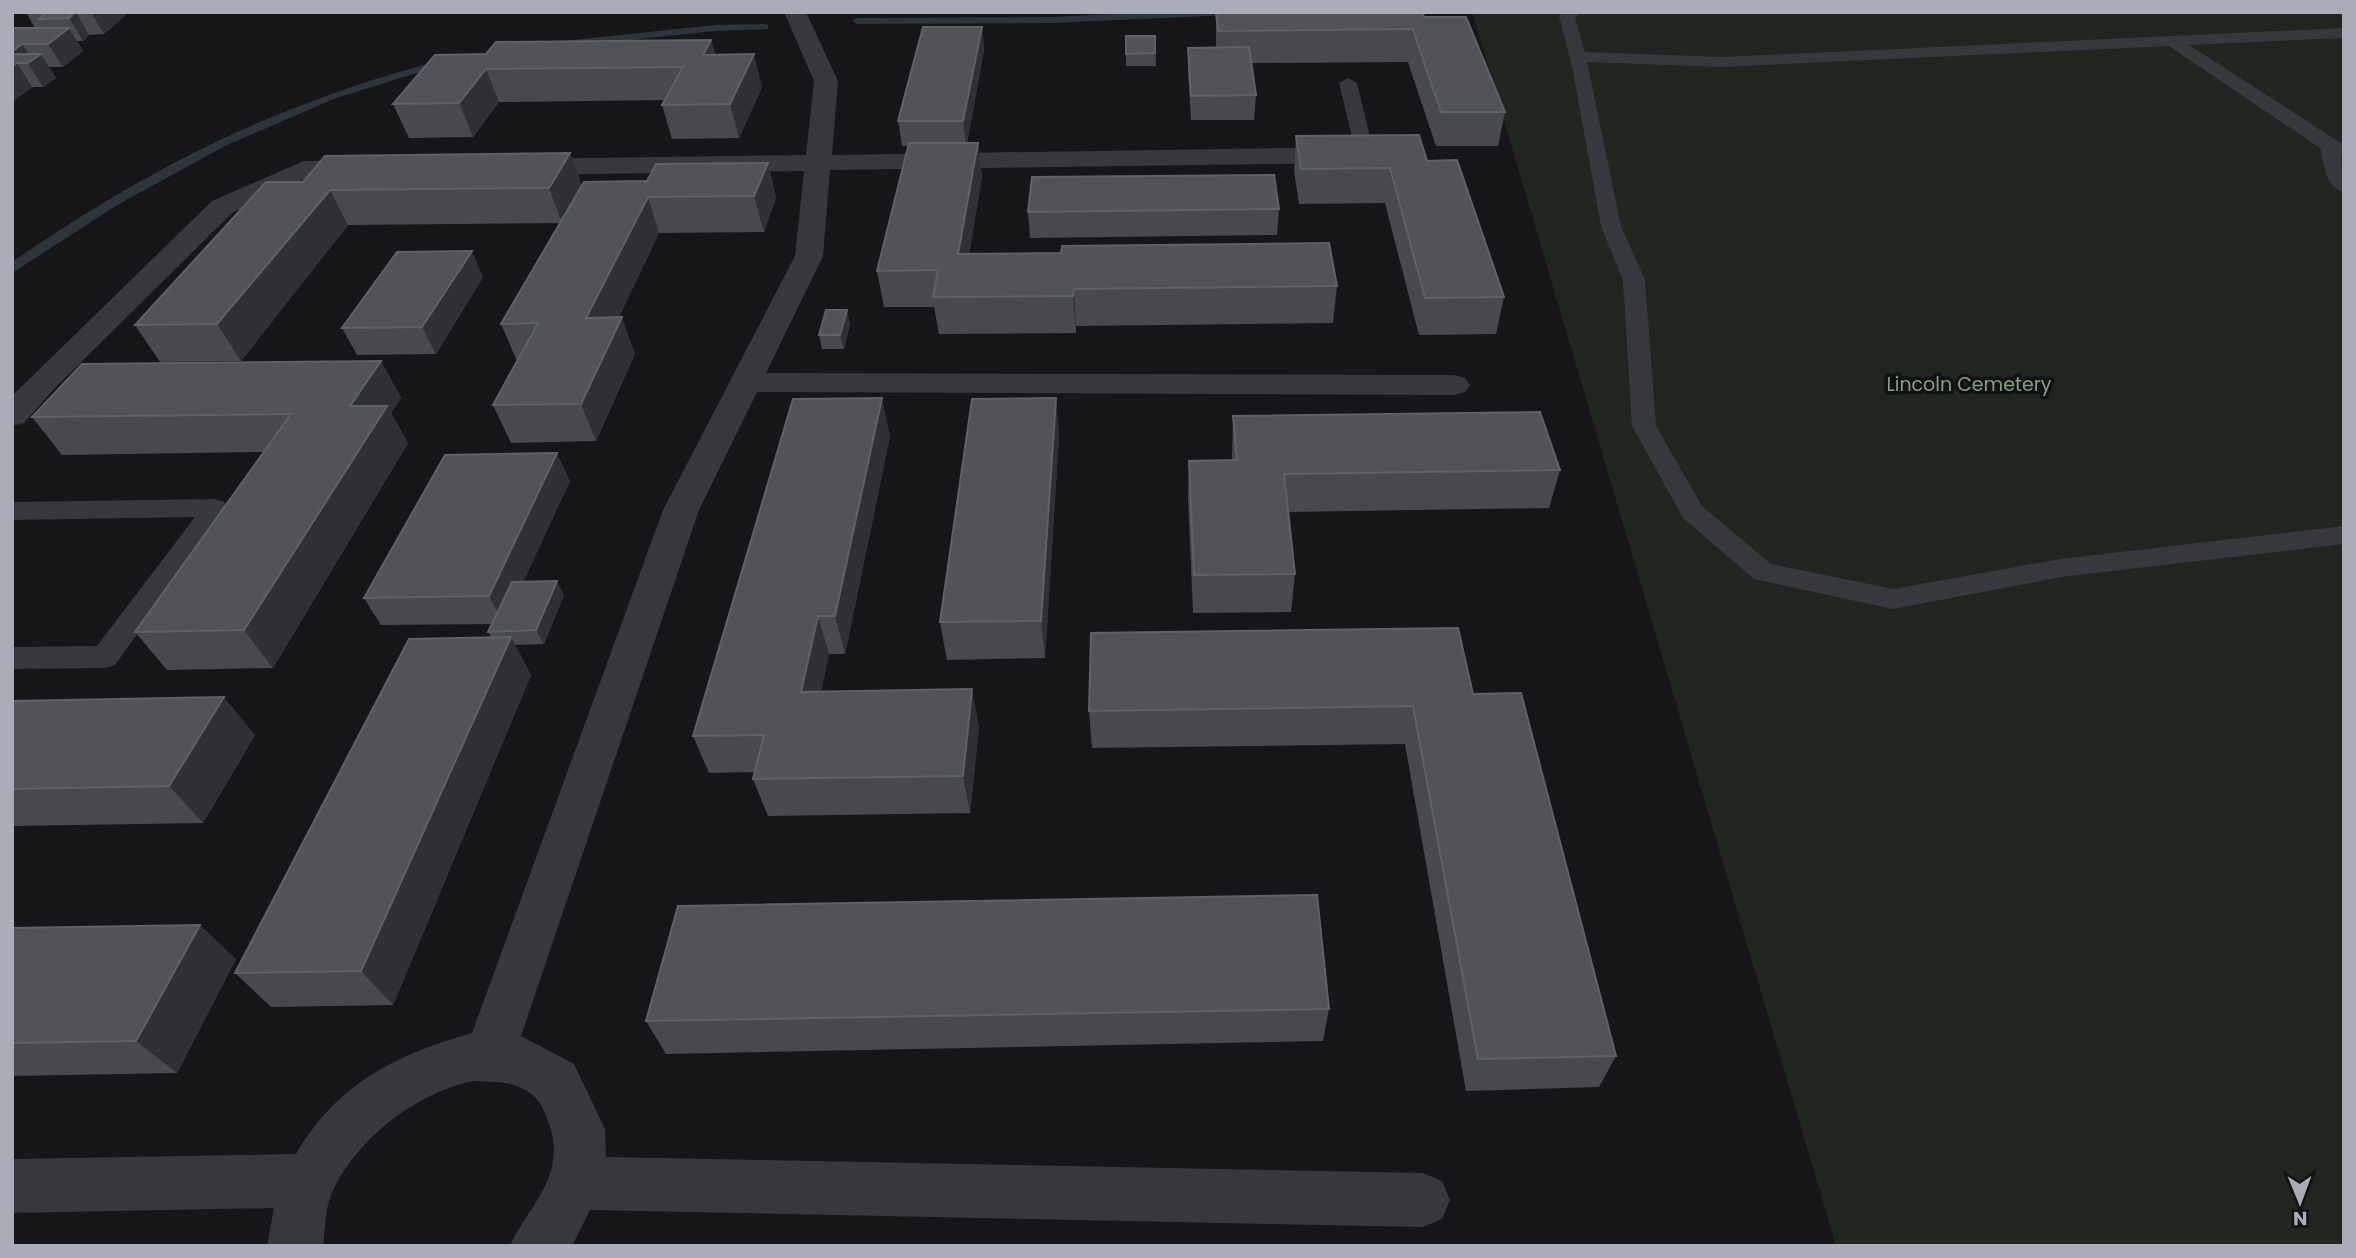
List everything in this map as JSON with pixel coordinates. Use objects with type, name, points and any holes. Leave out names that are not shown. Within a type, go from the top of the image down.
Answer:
[{"type":"street","points":[[489,1055],[681,510],[809,256],[826,80],[795,12]]},
{"type":"street","points":[[499,167],[1365,154]]},
{"type":"street","points":[[12,416],[41,383],[222,207],[304,169],[387,168]]},
{"type":"street","points":[[745,382],[1454,385]]},
{"type":"street","points":[[295,1246],[294,1225],[308,1181],[332,1140],[367,1105],[417,1074],[449,1061],[489,1055],[526,1061],[555,1079],[574,1106],[582,1142],[575,1183],[554,1227],[538,1246]]},
{"type":"street","points":[[12,1186],[308,1181]]},
{"type":"street","points":[[575,1183],[1423,1200]]},
{"type":"lane","points":[[1574,12],[1567,16],[1611,226],[1634,280],[1644,426],[1692,512],[1763,572],[1893,599],[2061,568],[2344,535]]},
{"type":"lane","points":[[1577,57],[1722,62],[2344,33]]},
{"type":"lane","points":[[2172,41],[2336,149],[2338,182],[2344,186]]},
{"type":"lane","points":[[1348,83],[1365,154]]},
{"type":"lane","points":[[12,511],[215,508],[105,657],[12,658]]},
{"type":"green space","name":"Lincoln Cemetery","points":[[1472,12],[2344,12],[2344,1246],[1836,1246]]},
{"type":"building","points":[[47,12],[75,12],[69,18],[39,19]]},
{"type":"building","points":[[1216,12],[1422,12],[1424,17],[1466,17],[1505,112],[1441,112],[1413,29],[1218,31]]},
{"type":"building","points":[[923,27],[982,27],[963,121],[898,121]]},
{"type":"building","points":[[12,28],[69,28],[48,44],[22,44],[13,51]]},
{"type":"building","points":[[1126,36],[1155,36],[1155,53],[1126,54]]},
{"type":"building","points":[[711,40],[703,55],[754,54],[730,104],[662,105],[683,67],[486,69],[459,103],[393,104],[435,55],[486,54],[496,42]]},
{"type":"building","points":[[1249,47],[1256,95],[1191,96],[1188,48]]},
{"type":"building","points":[[12,54],[41,54],[28,63],[12,66]]},
{"type":"building","points":[[1419,135],[1427,161],[1457,160],[1504,297],[1425,298],[1390,168],[1301,169],[1296,136]]},
{"type":"building","points":[[909,143],[978,143],[958,254],[1061,253],[1062,246],[1329,243],[1337,286],[1074,289],[1073,296],[933,297],[938,270],[877,271]]},
{"type":"building","points":[[570,153],[549,188],[330,190],[217,324],[135,325],[266,182],[303,182],[325,156]]},
{"type":"building","points":[[768,163],[754,196],[648,197],[586,318],[622,317],[581,404],[493,405],[538,323],[501,324],[584,182],[647,181],[656,164]]},
{"type":"building","points":[[1274,175],[1279,209],[1028,212],[1032,177]]},
{"type":"building","points":[[472,251],[422,327],[342,328],[397,252]]},
{"type":"building","points":[[826,310],[847,310],[840,335],[819,335]]},
{"type":"building","points":[[381,361],[350,406],[387,406],[244,630],[135,632],[291,414],[32,417],[82,364]]},
{"type":"building","points":[[882,398],[835,616],[818,616],[801,692],[972,689],[963,776],[753,779],[764,735],[693,736],[793,399]]},
{"type":"building","points":[[1056,398],[1041,621],[940,622],[972,399]]},
{"type":"building","points":[[1540,412],[1560,470],[1284,474],[1295,574],[1194,575],[1189,461],[1237,460],[1233,416]]},
{"type":"building","points":[[557,453],[489,596],[364,598],[445,455]]},
{"type":"building","points":[[557,581],[536,630],[488,632],[512,582]]},
{"type":"building","points":[[1458,628],[1473,694],[1521,693],[1616,1056],[1478,1059],[1413,706],[1089,711],[1091,633]]},
{"type":"building","points":[[511,637],[361,971],[235,973],[409,639]]},
{"type":"building","points":[[224,697],[169,786],[12,789],[12,701]]},
{"type":"building","points":[[1317,895],[1329,1009],[646,1021],[678,906]]},
{"type":"building","points":[[200,925],[136,1041],[12,1043],[12,928]]},
{"type":"waterway","points":[[857,21],[1051,20],[1230,12]]},
{"type":"waterway","points":[[563,44],[715,28],[764,27]]},
{"type":"waterway","points":[[12,269],[115,201],[221,143],[332,96],[450,61]]}]
